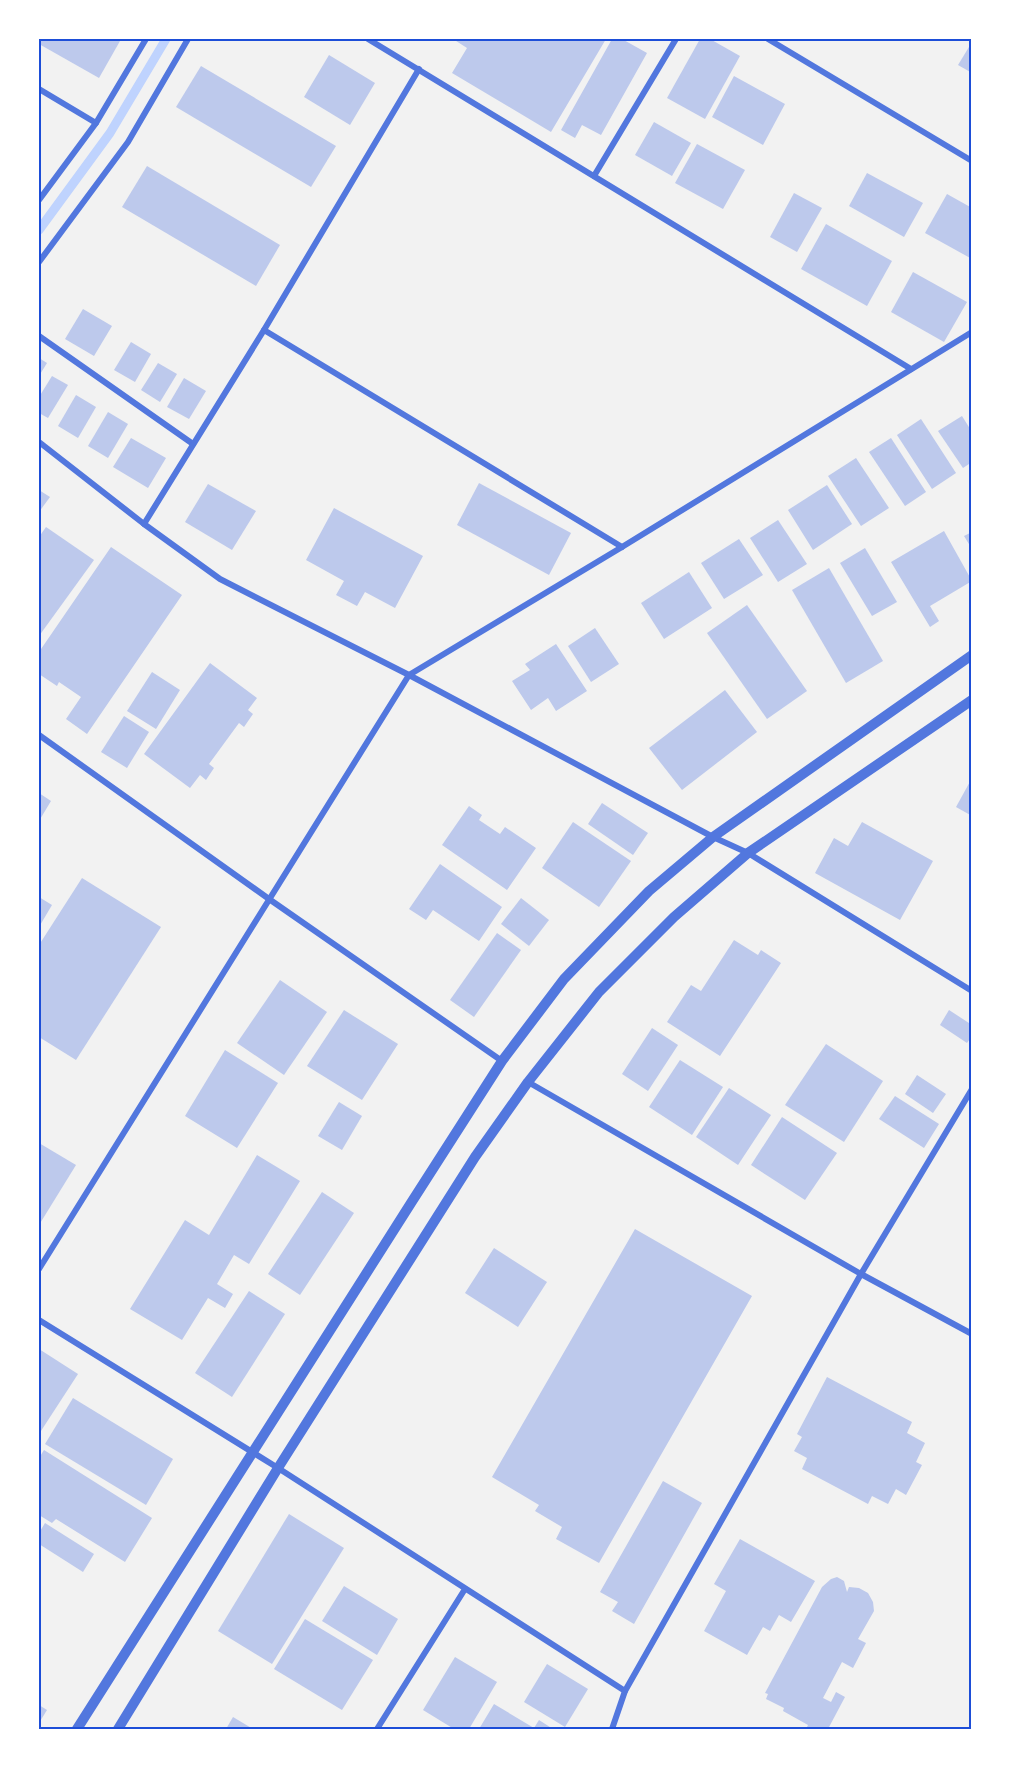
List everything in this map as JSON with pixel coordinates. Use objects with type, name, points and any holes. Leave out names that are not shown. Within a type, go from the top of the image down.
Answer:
[{"type":"street","points":[[39,200],[96,123],[146,39]]},
{"type":"street","points":[[39,262],[128,142],[188,39]]},
{"type":"street","points":[[368,39],[911,369]]},
{"type":"street","points":[[594,176],[676,39]]},
{"type":"street","points":[[768,39],[972,161]]},
{"type":"street","points":[[144,524],[264,330],[419,69]]},
{"type":"street","points":[[39,88],[96,123]]},
{"type":"street","points":[[264,330],[622,547]]},
{"type":"street","points":[[39,1269],[409,675],[972,332]]},
{"type":"street","points":[[39,336],[193,444]]},
{"type":"street","points":[[39,442],[144,524],[220,579],[409,675],[713,837],[748,853],[972,991]]},
{"type":"street","points":[[77,1729],[502,1062],[564,979],[649,891],[713,837],[972,655]]},
{"type":"street","points":[[118,1729],[278,1468],[475,1157],[528,1082],[599,992],[674,917],[748,853],[972,700]]},
{"type":"street","points":[[39,735],[502,1062]]},
{"type":"street","points":[[528,1082],[861,1274],[972,1334]]},
{"type":"street","points":[[612,1729],[625,1691],[861,1274],[972,1089]]},
{"type":"street","points":[[39,1320],[278,1468],[625,1691]]},
{"type":"street","points":[[377,1729],[465,1589]]},
{"type":"building","points":[[39,39],[116,39],[120,41],[99,78],[39,44]]},
{"type":"building","points":[[453,39],[606,39],[551,132],[452,73],[467,48]]},
{"type":"building","points":[[612,39],[622,39],[647,53],[601,135],[582,125],[575,138],[561,130]]},
{"type":"building","points":[[700,39],[710,39],[740,56],[705,119],[667,98]]},
{"type":"building","points":[[972,42],[972,73],[958,65]]},
{"type":"building","points":[[329,55],[375,83],[350,125],[304,97]]},
{"type":"building","points":[[201,66],[336,146],[311,187],[176,107]]},
{"type":"building","points":[[734,76],[785,104],[763,145],[712,117]]},
{"type":"building","points":[[654,122],[691,143],[672,176],[635,155]]},
{"type":"building","points":[[697,144],[745,170],[723,209],[675,183]]},
{"type":"building","points":[[147,166],[280,245],[256,286],[122,207]]},
{"type":"building","points":[[867,173],[923,203],[904,237],[849,206]]},
{"type":"building","points":[[794,193],[822,208],[797,252],[770,237]]},
{"type":"building","points":[[947,194],[972,208],[972,259],[925,233]]},
{"type":"building","points":[[826,224],[892,261],[867,306],[801,269]]},
{"type":"building","points":[[913,272],[967,302],[944,342],[891,312]]},
{"type":"building","points":[[83,309],[112,326],[94,356],[65,339]]},
{"type":"building","points":[[131,342],[151,354],[135,382],[114,370]]},
{"type":"building","points":[[39,358],[47,363],[39,376]]},
{"type":"building","points":[[158,363],[177,374],[160,402],[141,390]]},
{"type":"building","points":[[52,376],[68,385],[48,418],[39,413],[39,397]]},
{"type":"building","points":[[184,378],[206,391],[189,419],[167,407]]},
{"type":"building","points":[[76,395],[96,407],[78,438],[58,426]]},
{"type":"building","points":[[108,412],[128,424],[108,458],[88,446]]},
{"type":"building","points":[[962,416],[972,432],[972,462],[963,468],[938,431]]},
{"type":"building","points":[[921,419],[956,473],[932,489],[897,435]]},
{"type":"building","points":[[131,438],[166,458],[148,488],[113,467]]},
{"type":"building","points":[[891,438],[926,492],[905,506],[869,452]]},
{"type":"building","points":[[856,458],[889,508],[861,526],[828,476]]},
{"type":"building","points":[[479,483],[571,533],[549,575],[457,525]]},
{"type":"building","points":[[208,484],[256,511],[232,550],[185,522]]},
{"type":"building","points":[[827,485],[852,524],[813,550],[788,510]]},
{"type":"building","points":[[39,490],[50,497],[39,512]]},
{"type":"building","points":[[334,508],[423,556],[395,608],[365,592],[357,606],[336,595],[344,581],[306,560]]},
{"type":"building","points":[[778,520],[807,564],[778,582],[750,538]]},
{"type":"building","points":[[46,527],[94,560],[39,636],[39,537]]},
{"type":"building","points":[[944,531],[972,581],[930,606],[939,621],[930,627],[891,562]]},
{"type":"building","points":[[972,532],[972,549],[964,536]]},
{"type":"building","points":[[739,539],[763,575],[724,599],[701,563]]},
{"type":"building","points":[[111,547],[182,595],[87,734],[66,719],[81,697],[59,682],[57,686],[39,674],[39,652]]},
{"type":"building","points":[[865,548],[897,602],[872,616],[840,563]]},
{"type":"building","points":[[829,568],[883,661],[846,683],[792,590]]},
{"type":"building","points":[[689,572],[712,608],[664,639],[641,603]]},
{"type":"building","points":[[747,605],[807,691],[767,719],[707,633]]},
{"type":"building","points":[[595,628],[619,664],[591,682],[568,646]]},
{"type":"building","points":[[556,644],[587,691],[556,711],[548,698],[531,710],[512,681],[530,670],[525,664]]},
{"type":"building","points":[[210,663],[257,698],[248,710],[253,714],[244,727],[239,723],[209,764],[214,768],[206,780],[200,775],[190,788],[144,754]]},
{"type":"building","points":[[152,672],[180,690],[156,729],[127,711]]},
{"type":"building","points":[[725,690],[757,732],[682,790],[649,748]]},
{"type":"building","points":[[124,716],[149,732],[127,768],[101,752]]},
{"type":"building","points":[[972,778],[972,816],[956,807]]},
{"type":"building","points":[[39,793],[51,801],[39,821]]},
{"type":"building","points":[[602,803],[648,833],[633,855],[588,824]]},
{"type":"building","points":[[469,806],[482,815],[479,820],[500,834],[505,827],[536,848],[507,890],[442,845]]},
{"type":"building","points":[[573,822],[631,861],[599,907],[542,868]]},
{"type":"building","points":[[862,822],[933,861],[900,920],[815,873],[834,838],[848,846]]},
{"type":"building","points":[[440,864],[502,907],[479,941],[433,910],[426,920],[409,909]]},
{"type":"building","points":[[82,878],[161,927],[76,1060],[39,1037],[39,945]]},
{"type":"building","points":[[39,897],[52,905],[39,927]]},
{"type":"building","points":[[521,898],[549,920],[529,946],[501,924]]},
{"type":"building","points":[[497,933],[521,950],[474,1017],[450,1000]]},
{"type":"building","points":[[734,940],[758,955],[761,950],[781,963],[720,1056],[667,1022],[691,985],[701,991]]},
{"type":"building","points":[[280,980],[327,1012],[284,1075],[237,1043]]},
{"type":"building","points":[[344,1010],[398,1044],[362,1100],[307,1066]]},
{"type":"building","points":[[949,1010],[972,1025],[972,1036],[967,1043],[940,1025]]},
{"type":"building","points":[[652,1028],[678,1045],[648,1091],[622,1074]]},
{"type":"building","points":[[826,1044],[883,1081],[844,1142],[785,1105]]},
{"type":"building","points":[[225,1050],[278,1083],[237,1148],[185,1116]]},
{"type":"building","points":[[680,1060],[723,1087],[692,1135],[649,1107]]},
{"type":"building","points":[[917,1075],[946,1094],[933,1113],[905,1094]]},
{"type":"building","points":[[729,1088],[771,1115],[738,1165],[696,1137]]},
{"type":"building","points":[[895,1096],[939,1124],[924,1148],[879,1119]]},
{"type":"building","points":[[339,1102],[362,1116],[342,1150],[318,1136]]},
{"type":"building","points":[[782,1117],[837,1153],[805,1200],[751,1165]]},
{"type":"building","points":[[39,1143],[76,1165],[39,1225]]},
{"type":"building","points":[[257,1155],[300,1181],[249,1264],[234,1255],[217,1284],[233,1294],[225,1308],[208,1298],[182,1340],[130,1309],[185,1220],[209,1235]]},
{"type":"building","points":[[322,1192],[354,1213],[300,1295],[268,1274]]},
{"type":"building","points":[[635,1229],[752,1296],[599,1563],[556,1539],[562,1527],[535,1511],[539,1505],[492,1477]]},
{"type":"building","points":[[494,1248],[547,1282],[518,1327],[465,1293]]},
{"type":"building","points":[[249,1291],[285,1314],[232,1397],[195,1373]]},
{"type":"building","points":[[39,1349],[78,1374],[39,1434]]},
{"type":"building","points":[[827,1377],[912,1422],[907,1433],[925,1443],[916,1462],[922,1465],[906,1495],[896,1489],[888,1504],[872,1496],[868,1504],[802,1469],[807,1458],[794,1451],[802,1437],[797,1434]]},
{"type":"building","points":[[73,1398],[173,1459],[146,1505],[45,1444]]},
{"type":"building","points":[[44,1450],[152,1518],[125,1562],[56,1519],[52,1523],[39,1515],[39,1458]]},
{"type":"building","points":[[663,1481],[702,1503],[634,1624],[612,1611],[618,1602],[600,1592]]},
{"type":"building","points":[[289,1514],[344,1548],[272,1664],[218,1631]]},
{"type":"building","points":[[45,1523],[94,1554],[83,1572],[39,1544],[39,1533]]},
{"type":"building","points":[[740,1539],[815,1581],[791,1622],[779,1615],[770,1631],[763,1627],[747,1655],[704,1631],[726,1591],[714,1584]]},
{"type":"building","points":[[837,1577],[844,1581],[847,1592],[849,1587],[859,1588],[868,1593],[873,1602],[874,1611],[858,1639],[866,1643],[853,1668],[842,1662],[823,1698],[831,1702],[836,1692],[845,1697],[828,1729],[806,1729],[808,1725],[783,1711],[784,1708],[766,1699],[768,1694],[765,1693],[822,1587]]},
{"type":"building","points":[[344,1586],[398,1619],[377,1655],[322,1621]]},
{"type":"building","points":[[305,1619],[373,1660],[342,1710],[274,1669]]},
{"type":"building","points":[[455,1657],[497,1682],[469,1729],[454,1729],[423,1710]]},
{"type":"building","points":[[547,1664],[588,1689],[565,1727],[524,1702]]},
{"type":"building","points":[[494,1704],[534,1728],[539,1720],[553,1729],[479,1729]]},
{"type":"building","points":[[39,1705],[47,1710],[39,1723]]},
{"type":"building","points":[[233,1717],[253,1729],[226,1729]]},
{"type":"waterway","points":[[39,230],[110,133],[166,39]]}]
